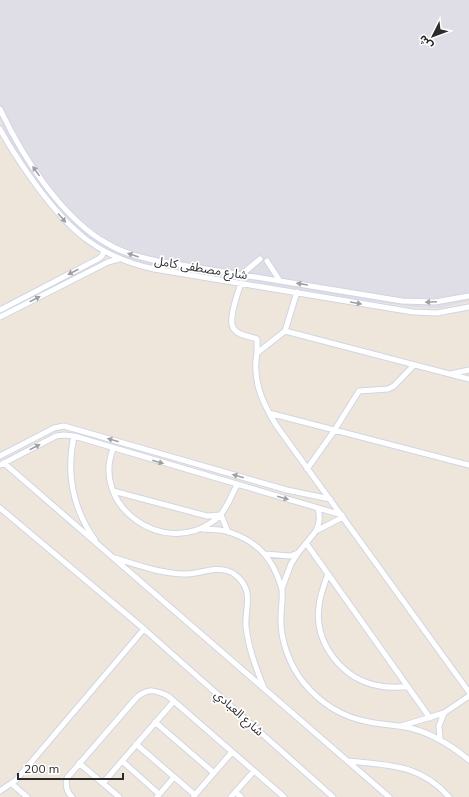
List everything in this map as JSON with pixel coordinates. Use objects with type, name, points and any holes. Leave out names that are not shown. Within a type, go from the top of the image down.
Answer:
[{"type":"street","name":"شارع مصطفى كامل","points":[[0,109],[21,149],[47,186],[65,208],[83,226],[107,244],[123,252],[157,261],[413,302],[441,302],[469,296]]},
{"type":"street","name":"شارع مصطفى كامل","points":[[0,129],[16,156],[40,190],[75,231],[87,241],[120,259],[140,266],[413,312],[437,313],[469,307]]},
{"type":"street","points":[[40,190],[47,186]]},
{"type":"street","points":[[0,310],[100,258],[104,251]]},
{"type":"street","points":[[0,317],[108,262],[120,259]]},
{"type":"street","points":[[241,274],[260,259]]},
{"type":"street","points":[[267,261],[280,281]]},
{"type":"street","points":[[256,285],[257,277]]},
{"type":"street","points":[[262,286],[264,278]]},
{"type":"street","points":[[241,283],[233,310],[232,328],[243,335],[257,339],[256,371],[259,392],[269,413],[307,469],[469,692]]},
{"type":"street","points":[[257,353],[285,331],[297,292]]},
{"type":"street","points":[[285,331],[469,379]]},
{"type":"street","points":[[307,469],[359,391],[388,389],[394,386],[414,365]]},
{"type":"street","points":[[449,374],[469,370]]},
{"type":"street","points":[[269,413],[469,465]]},
{"type":"street","points":[[0,456],[54,428],[64,426],[287,490],[330,499]]},
{"type":"street","points":[[342,516],[74,436],[56,436],[2,464],[100,546],[389,797]]},
{"type":"street","points":[[74,436],[71,452],[70,472],[73,492],[79,512],[88,530],[100,546]]},
{"type":"street","points":[[114,449],[110,458],[108,469],[112,491],[126,512],[135,520],[146,527],[168,534],[181,534],[202,529],[228,532],[245,539],[260,548],[265,554],[274,567],[282,589]]},
{"type":"street","points":[[202,529],[221,515],[237,485]]},
{"type":"street","points":[[112,491],[207,516],[221,515]]},
{"type":"street","name":"شارع العبادي","points":[[0,508],[144,630],[333,797]]},
{"type":"street","points":[[318,508],[320,523],[316,531],[291,564],[282,589],[280,619],[282,639],[294,668],[301,680],[313,694],[341,714],[354,719],[401,726],[415,730],[440,739],[451,745],[469,760]]},
{"type":"street","points":[[221,515],[228,532]]},
{"type":"street","points":[[316,531],[342,516]]},
{"type":"street","points":[[306,543],[430,718]]},
{"type":"street","points":[[265,554],[290,556],[298,553]]},
{"type":"street","points":[[112,557],[159,572],[185,575],[219,569],[229,571],[238,576],[244,584],[247,593],[246,626],[253,658],[265,689]]},
{"type":"street","points":[[328,574],[318,608],[321,635],[334,659],[355,677],[368,683],[381,686],[408,687]]},
{"type":"street","points":[[0,791],[12,784],[144,630]]},
{"type":"street","points":[[72,797],[69,794],[66,785],[67,778],[137,696],[145,691],[161,692],[174,701],[284,797]]},
{"type":"street","points":[[401,726],[444,713],[469,696]]},
{"type":"street","points":[[103,783],[174,701]]},
{"type":"street","points":[[440,739],[439,726],[444,713]]},
{"type":"street","points":[[155,722],[214,773]]},
{"type":"street","points":[[136,744],[194,796],[232,752]]},
{"type":"street","points":[[122,761],[158,796],[174,777]]},
{"type":"street","points":[[348,761],[403,767],[428,779],[449,797]]},
{"type":"street","points":[[79,763],[119,797]]},
{"type":"street","points":[[231,797],[254,770]]},
{"type":"street","points":[[12,784],[27,797]]},
{"type":"street","points":[[235,792],[241,797]]},
{"type":"shaded area","points":[[0,0],[469,0],[469,301],[439,308],[413,307],[355,299],[141,263],[115,254],[90,238],[68,220],[39,183],[10,141],[0,120]]}]
